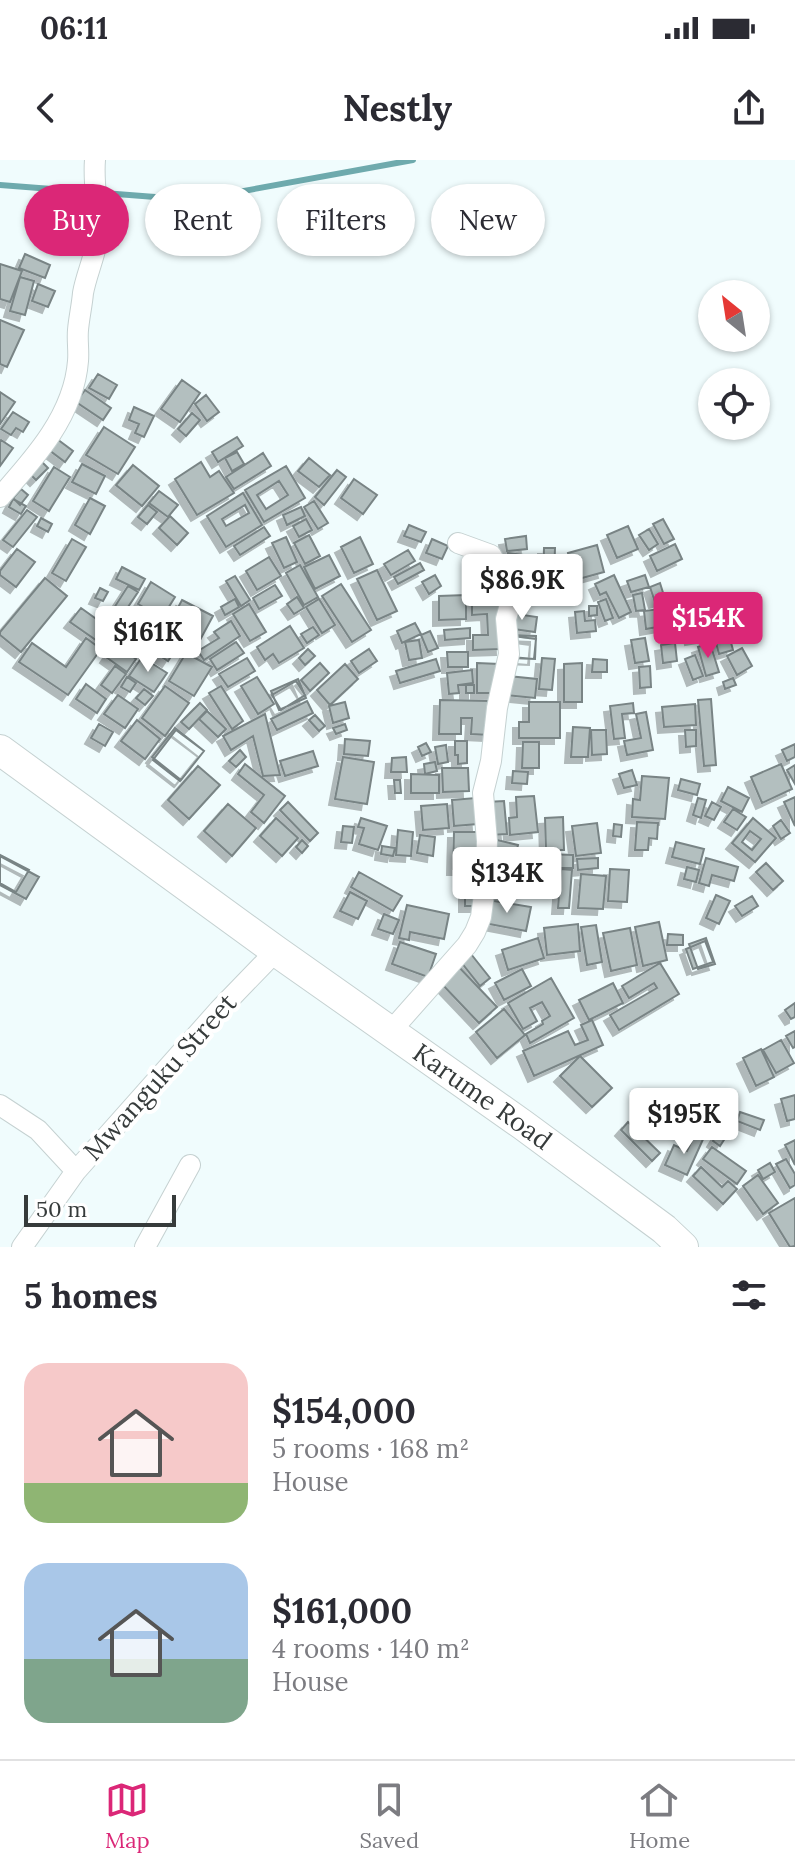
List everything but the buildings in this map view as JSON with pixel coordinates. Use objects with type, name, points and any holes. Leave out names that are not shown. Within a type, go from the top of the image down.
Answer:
[{"type":"highway","name":"Karume Road","points":[[0,750],[276,951],[536,1134],[664,1229],[683,1247]]},
{"type":"street","points":[[0,497],[43,446],[68,402],[78,363],[78,330],[85,280],[94,256],[98,229],[94,169]]},
{"type":"street","points":[[390,1032],[451,966],[475,932],[481,917],[487,841],[483,793],[509,654],[506,619],[513,594],[491,555],[458,543]]},
{"type":"street","name":"Mwanguku Street","points":[[22,1247],[76,1171],[219,1010],[276,951]]},
{"type":"street","points":[[0,1105],[38,1130],[76,1171]]},
{"type":"street","points":[[145,1247],[190,1165]]},
{"type":"waterway","points":[[0,185],[194,200],[413,160]]}]
